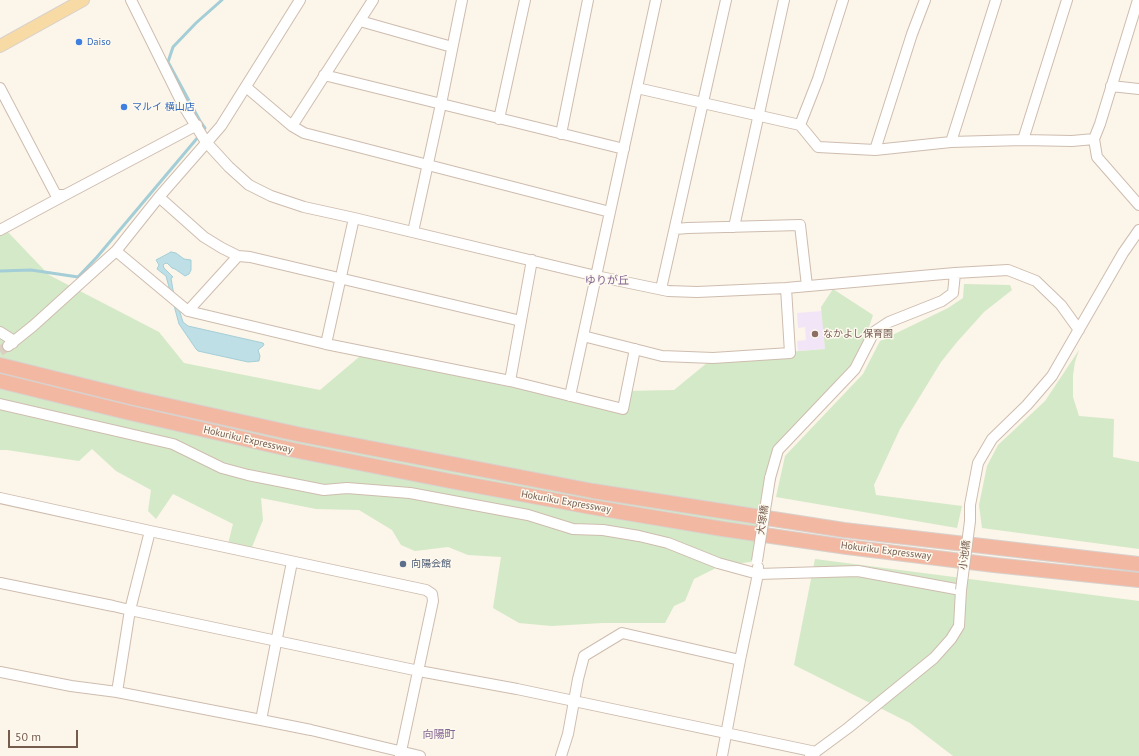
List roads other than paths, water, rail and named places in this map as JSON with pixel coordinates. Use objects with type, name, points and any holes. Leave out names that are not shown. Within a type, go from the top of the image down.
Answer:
[{"type":"highway","name":"Hokuriku Expressway","points":[[0,365],[134,398],[297,434],[593,491],[844,530],[1139,564]]},
{"type":"highway","name":"Hokuriku Expressway","points":[[0,381],[126,412],[293,450],[450,482],[591,507],[847,547],[1002,566],[1139,580]]},
{"type":"main road","points":[[0,46],[83,0]]},
{"type":"street","points":[[131,0],[183,105],[206,141],[229,166],[249,184],[271,196],[304,207],[596,276],[668,291],[696,292],[786,288],[955,273],[1008,270],[1036,281],[1061,305],[1079,330]]},
{"type":"street","points":[[2,333],[11,339],[11,344],[116,252],[159,197],[206,141],[221,126],[300,0]]},
{"type":"street","points":[[292,126],[373,0]]},
{"type":"street","points":[[413,232],[462,0]]},
{"type":"street","points":[[499,119],[525,0]]},
{"type":"street","points":[[561,134],[588,0]]},
{"type":"street","points":[[570,396],[656,0]]},
{"type":"street","points":[[661,289],[726,0]]},
{"type":"street","points":[[734,227],[784,0]]},
{"type":"street","points":[[800,126],[818,79],[843,0]]},
{"type":"street","points":[[875,150],[912,34],[925,0]]},
{"type":"street","points":[[951,142],[996,0]]},
{"type":"street","points":[[1024,140],[1067,0]]},
{"type":"street","points":[[1138,0],[1094,139],[1097,157],[1139,205]]},
{"type":"street","points":[[360,21],[452,47]]},
{"type":"street","points":[[324,75],[624,149]]},
{"type":"street","points":[[1112,86],[1139,89]]},
{"type":"street","points":[[246,87],[292,126],[304,133],[610,212]]},
{"type":"street","points":[[0,88],[53,192],[56,195],[65,195]]},
{"type":"street","points":[[637,88],[800,126],[818,148],[875,150],[951,142],[1024,140],[1072,141],[1094,139]]},
{"type":"street","points":[[0,230],[197,127]]},
{"type":"street","points":[[159,197],[204,237],[238,256],[521,321]]},
{"type":"street","points":[[326,344],[354,218]]},
{"type":"street","points":[[675,229],[800,225],[807,286]]},
{"type":"street","name":"小池橋","points":[[813,754],[848,728],[934,658],[951,639],[958,626],[970,521],[970,505],[978,462],[992,439],[1027,405],[1052,376],[1139,230]]},
{"type":"street","points":[[116,252],[188,311],[326,344],[510,381],[623,409],[635,349]]},
{"type":"street","points":[[188,311],[238,256]]},
{"type":"street","points":[[510,381],[532,260]]},
{"type":"street","name":"大塚橋","points":[[722,756],[758,574],[758,562],[770,478],[778,450],[855,369],[874,332],[889,322],[942,301],[953,293],[955,273]]},
{"type":"street","points":[[583,336],[662,356],[713,358],[790,353],[786,288]]},
{"type":"street","points":[[0,404],[173,444],[222,468],[248,475],[324,490],[347,488],[410,493],[528,515],[573,529],[602,530],[639,536],[668,543],[718,563],[758,574],[858,571],[961,590]]},
{"type":"street","points":[[0,498],[426,590],[432,594],[433,601],[400,754]]},
{"type":"street","points":[[117,692],[130,610],[150,531]]},
{"type":"street","points":[[261,720],[292,562]]},
{"type":"street","points":[[0,583],[419,671],[517,688],[727,733],[813,754]]},
{"type":"street","points":[[561,756],[568,734],[578,679],[584,656],[622,633],[740,660]]},
{"type":"street","points":[[0,672],[71,686],[117,692],[312,730],[400,754],[420,756]]},
{"type":"water","points":[[171,252],[176,253],[184,259],[191,260],[191,270],[189,274],[185,276],[167,263],[163,265],[173,277],[171,278],[173,290],[183,322],[188,326],[263,343],[263,346],[258,350],[260,356],[259,361],[248,362],[198,351],[196,349],[179,324],[166,276],[157,269],[159,265],[156,260]]},
{"type":"waterway","points":[[203,131],[205,128],[168,62],[173,47],[196,23],[222,0]]},
{"type":"waterway","points":[[0,271],[31,270],[78,277],[97,257],[199,136]]},
{"type":"tunnel","points":[[0,351],[8,346]]},
{"type":"place","name":"Daiso","points":[[79,42]]},
{"type":"place","name":"マルイ 横山店","points":[[124,107]]},
{"type":"place","name":"なかよし保育園","points":[[815,334]]},
{"type":"place","name":"向陽会館","points":[[403,564]]},
{"type":"district","name":"ゆりが丘","points":[[607,281]]},
{"type":"district","name":"向陽町","points":[[439,735]]}]
